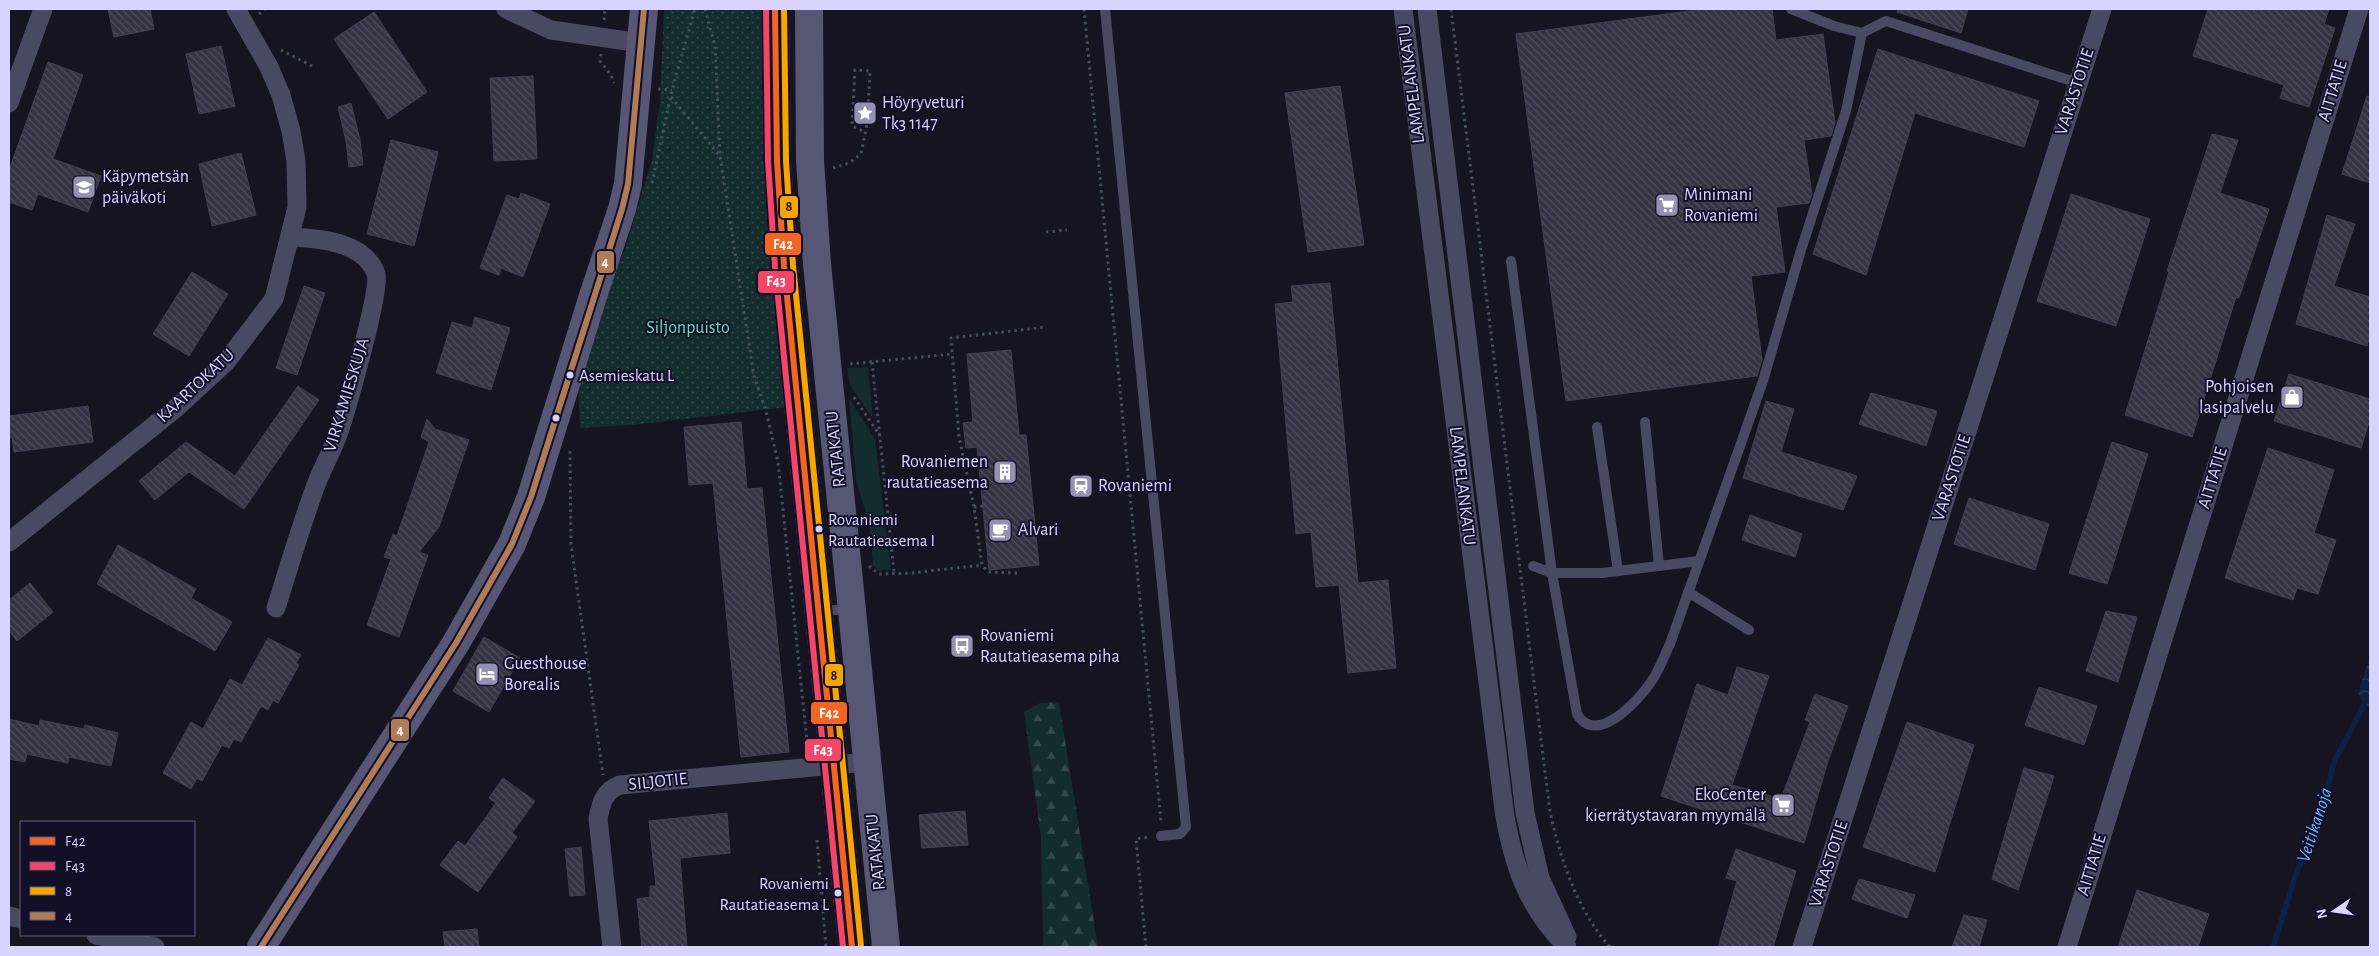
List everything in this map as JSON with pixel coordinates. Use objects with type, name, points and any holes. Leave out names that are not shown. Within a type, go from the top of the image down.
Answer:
[{"type":"main road","points":[[261,947],[456,643],[512,544],[531,496],[622,209],[628,184],[644,9]]},
{"type":"main road","name":"RATAKATU","points":[[775,9],[777,161],[784,266],[819,612],[822,766],[852,947]]},
{"type":"main road","name":"RATAKATU","points":[[809,9],[810,160],[817,264],[886,947]]},
{"type":"street","points":[[9,103],[43,9]]},
{"type":"street","name":"KAARTOKATU","points":[[9,542],[176,408],[226,362],[274,299],[298,207],[298,185],[291,131],[281,95],[269,67],[236,9]]},
{"type":"street","points":[[506,9],[551,30],[641,43]]},
{"type":"street","name":"LAMPELANKATU","points":[[1403,9],[1505,817],[1516,866],[1531,901],[1540,916],[1567,947]]},
{"type":"street","name":"LAMPELANKATU","points":[[1427,9],[1525,813],[1540,878],[1572,947]]},
{"type":"street","name":"VARASTOTIE","points":[[1802,947],[2102,9]]},
{"type":"street","name":"AITTATIE","points":[[2066,947],[2359,9]]},
{"type":"street","name":"VIRKAMIESKUJA","points":[[276,608],[316,486],[340,430],[374,302],[376,275],[362,254],[339,244],[291,237]]},
{"type":"street","name":"SILJOTIE","points":[[612,947],[598,819],[600,805],[611,789],[620,785],[867,762]]},
{"type":"street","points":[[101,936],[155,947]]},
{"type":"lane","points":[[1105,9],[1186,827],[1180,834],[1161,836]]},
{"type":"lane","points":[[1791,9],[1834,26],[1862,33],[1886,21],[2078,83]]},
{"type":"lane","points":[[1511,261],[1552,573],[1577,714],[1582,722],[1590,726],[1610,721],[1631,706],[1652,681],[1670,644],[1763,381],[1801,250],[1846,110],[1862,33]]},
{"type":"lane","points":[[1645,422],[1659,566]]},
{"type":"lane","points":[[1597,427],[1618,572]]},
{"type":"lane","points":[[1532,566],[1552,573],[1602,574],[1699,561]]},
{"type":"lane","points":[[1688,592],[1749,630]]},
{"type":"lane","points":[[819,612],[852,608]]},
{"type":"path","points":[[705,9],[715,46],[720,156],[754,376],[766,411],[778,462],[806,741],[822,766]]},
{"type":"path","points":[[1084,9],[1161,816],[1161,836],[1136,839],[1146,947]]},
{"type":"path","points":[[1451,9],[1550,812],[1559,854],[1568,876],[1587,915],[1610,947]]},
{"type":"path","points":[[277,48],[314,67]]},
{"type":"path","points":[[600,61],[611,75],[615,86]]},
{"type":"path","points":[[833,168],[849,163],[861,154],[865,132],[870,70],[855,70],[852,126],[865,132]]},
{"type":"path","points":[[670,97],[720,156]]},
{"type":"path","points":[[1046,232],[1066,230]]},
{"type":"path","points":[[1017,574],[988,572],[982,565],[974,507],[959,437],[951,338],[1046,327]]},
{"type":"path","points":[[842,365],[952,354]]},
{"type":"path","points":[[872,362],[894,572]]},
{"type":"path","points":[[850,392],[880,436]]},
{"type":"path","points":[[959,437],[965,436]]},
{"type":"path","points":[[570,445],[570,544],[606,794]]},
{"type":"path","points":[[974,507],[983,506]]},
{"type":"path","points":[[869,566],[879,574],[894,572],[912,573],[982,565]]},
{"type":"path","points":[[816,832],[826,947]]},
{"type":"green space","name":"Siljonpuisto","points":[[664,9],[762,9],[763,115],[768,237],[788,407],[632,425],[580,428],[578,385],[605,292],[625,249],[652,160],[660,100]]},
{"type":"green space","points":[[868,367],[873,419],[850,385],[847,368]]},
{"type":"green space","points":[[849,398],[875,439],[891,570],[879,571],[873,565],[869,523],[856,480]]},
{"type":"green space","points":[[1059,702],[1098,947],[1043,947],[1041,837],[1024,712],[1040,703]]},
{"type":"water","points":[[2370,657],[2370,709],[2364,705],[2358,692]]},
{"type":"building","points":[[108,9],[150,9],[154,29],[114,37]]},
{"type":"building","name":"Minimani Rovaniemi","points":[[1704,9],[1772,9],[1776,40],[1823,34],[1835,123],[1831,136],[1804,140],[1812,194],[1809,203],[1776,207],[1785,272],[1751,276],[1762,360],[1757,376],[1566,401],[1516,34]]},
{"type":"building","points":[[1898,9],[1968,9],[1961,33],[1897,12]]},
{"type":"building","points":[[2208,9],[2329,9],[2324,24],[2335,28],[2309,107],[2280,98],[2284,85],[2193,56]]},
{"type":"building","points":[[374,12],[427,92],[388,119],[334,39]]},
{"type":"building","points":[[221,46],[235,106],[199,114],[186,54]]},
{"type":"building","points":[[1878,49],[2039,101],[2024,147],[1915,113],[1866,275],[1813,254]]},
{"type":"building","points":[[48,62],[83,75],[53,159],[101,176],[88,212],[38,194],[32,210],[9,202],[9,170]]},
{"type":"building","points":[[533,76],[537,159],[494,161],[490,78]]},
{"type":"building","points":[[1340,86],[1364,245],[1308,252],[1285,93]]},
{"type":"building","points":[[2367,96],[2370,97],[2370,183],[2342,174]]},
{"type":"building","points":[[351,103],[360,140],[363,165],[349,167],[346,141],[338,107]]},
{"type":"building","points":[[2212,134],[2238,140],[2220,193],[2269,209],[2239,298],[2236,297],[2192,437],[2125,415],[2169,272],[2167,271]]},
{"type":"building","points":[[391,140],[438,152],[414,246],[367,234]]},
{"type":"building","points":[[241,153],[256,215],[212,226],[199,164]]},
{"type":"building","points":[[521,193],[550,204],[523,277],[501,268],[499,275],[480,268],[507,195],[519,199]]},
{"type":"building","points":[[2071,194],[2150,219],[2116,326],[2037,301]]},
{"type":"building","points":[[2327,215],[2355,224],[2334,286],[2370,297],[2370,336],[2367,346],[2296,324]]},
{"type":"building","points":[[192,272],[228,294],[189,356],[153,334]]},
{"type":"building","points":[[1330,283],[1358,583],[1388,580],[1396,668],[1348,673],[1339,585],[1316,587],[1311,532],[1296,534],[1275,304],[1293,302],[1291,286]]},
{"type":"building","points":[[304,286],[325,293],[297,375],[276,368]]},
{"type":"building","points":[[475,317],[510,328],[491,390],[436,373],[452,322],[472,328]]},
{"type":"building","name":"Rovaniemen rautatieasema","points":[[1011,350],[1019,435],[1026,435],[1039,565],[989,570],[977,447],[966,448],[963,423],[973,422],[967,354]]},
{"type":"building","points":[[2289,374],[2370,399],[2370,419],[2361,448],[2274,421]]},
{"type":"building","points":[[298,386],[319,400],[244,509],[189,472],[155,500],[139,481],[186,442],[235,476]]},
{"type":"building","points":[[1871,393],[1937,411],[1926,446],[1859,424]]},
{"type":"building","points":[[1766,401],[1794,409],[1781,452],[1857,476],[1843,510],[1743,478]]},
{"type":"building","points":[[88,406],[93,442],[14,452],[12,437],[9,438],[9,416]]},
{"type":"building","points":[[427,419],[435,429],[469,440],[439,527],[419,552],[428,555],[399,637],[367,625],[391,559],[384,557],[393,534],[397,536],[429,442],[421,437]]},
{"type":"building","points":[[741,422],[747,489],[762,488],[789,752],[741,757],[713,483],[689,485],[684,427]]},
{"type":"building","points":[[2112,442],[2148,454],[2107,584],[2069,573]]},
{"type":"building","points":[[2268,448],[2334,470],[2314,533],[2336,540],[2318,594],[2297,588],[2293,600],[2225,578]]},
{"type":"building","points":[[1969,498],[2049,524],[2035,570],[1954,544]]},
{"type":"building","points":[[1750,515],[1802,534],[1795,557],[1742,540]]},
{"type":"building","points":[[118,545],[196,589],[191,598],[232,622],[215,651],[97,584]]},
{"type":"building","points":[[30,583],[53,612],[17,641],[9,631],[9,600]]},
{"type":"building","points":[[2106,611],[2137,617],[2118,682],[2086,671]]},
{"type":"building","name":"Guesthouse Borealis","points":[[484,637],[520,658],[489,712],[453,691]]},
{"type":"building","points":[[268,638],[301,655],[296,663],[299,665],[278,703],[273,700],[268,710],[261,706],[241,742],[234,739],[229,748],[222,745],[202,781],[197,778],[191,789],[163,773],[191,722],[203,729],[230,679],[242,685]]},
{"type":"building","points":[[1737,667],[1769,676],[1732,785],[1781,799],[1810,722],[1805,720],[1815,694],[1848,706],[1828,761],[1804,843],[1661,796],[1697,684],[1728,695]]},
{"type":"building","points":[[2039,687],[2097,706],[2084,745],[2025,725]]},
{"type":"building","points":[[9,719],[39,726],[40,720],[84,729],[85,725],[118,733],[111,766],[69,757],[68,763],[27,754],[25,762],[9,759]]},
{"type":"building","points":[[1907,722],[1974,745],[1935,872],[1863,847]]},
{"type":"building","points":[[2024,768],[2054,776],[2018,890],[1992,879]]},
{"type":"building","points":[[503,778],[535,801],[512,833],[517,837],[478,892],[440,865],[458,841],[465,846],[496,803],[489,798]]},
{"type":"building","points":[[965,811],[968,845],[922,848],[919,815]]},
{"type":"building","points":[[727,813],[730,853],[680,858],[687,947],[642,947],[637,899],[650,897],[650,886],[656,886],[649,821]]},
{"type":"building","points":[[581,847],[585,895],[570,896],[565,849]]},
{"type":"building","points":[[1736,849],[1796,871],[1773,947],[1718,947],[1737,881],[1726,878]]},
{"type":"building","points":[[1859,879],[1915,895],[1907,918],[1852,899]]},
{"type":"building","points":[[2137,890],[2209,914],[2198,947],[2118,947]]},
{"type":"building","points":[[1964,915],[1987,920],[1979,947],[1952,947]]},
{"type":"building","points":[[477,929],[479,947],[445,947],[443,932]]},
{"type":"waterway","name":"Veitikanoja","points":[[2273,947],[2295,877],[2322,809],[2334,762],[2364,705]]},
{"type":"transit line","name":"4","points":[[261,947],[456,643],[512,544],[531,497],[622,209],[628,184],[644,9]]},
{"type":"transit line","name":"F43","points":[[766,9],[768,161],[775,267],[843,947]]},
{"type":"transit line","name":"F42","points":[[775,9],[777,161],[784,266],[852,947]]},
{"type":"transit line","name":"8","points":[[784,9],[786,161],[793,265],[861,946]]},
{"type":"place","name":"Höyryveturi Tk3 1147","points":[[865,113]]},
{"type":"place","name":"Käpymetsän päiväkoti","points":[[84,187]]},
{"type":"place","name":"Minimani Rovaniemi","points":[[1667,205]]},
{"type":"place","name":"Asemieskatu L","points":[[570,375]]},
{"type":"place","name":"Pohjoisen lasipalvelu","points":[[2292,397]]},
{"type":"place","name":"Rovaniemen rautatieasema","points":[[1005,472]]},
{"type":"place","name":"Rovaniemi","points":[[1081,486]]},
{"type":"place","name":"Rovaniemi Rautatieasema I","points":[[819,529]]},
{"type":"place","name":"Alvari","points":[[1000,530]]},
{"type":"place","name":"Rovaniemi Rautatieasema piha","points":[[962,646]]},
{"type":"place","name":"Guesthouse Borealis","points":[[487,674]]},
{"type":"place","name":"EkoCenter kierrätystavaran myymälä","points":[[1783,805]]},
{"type":"place","name":"Rovaniemi Rautatieasema L","points":[[838,893]]}]
